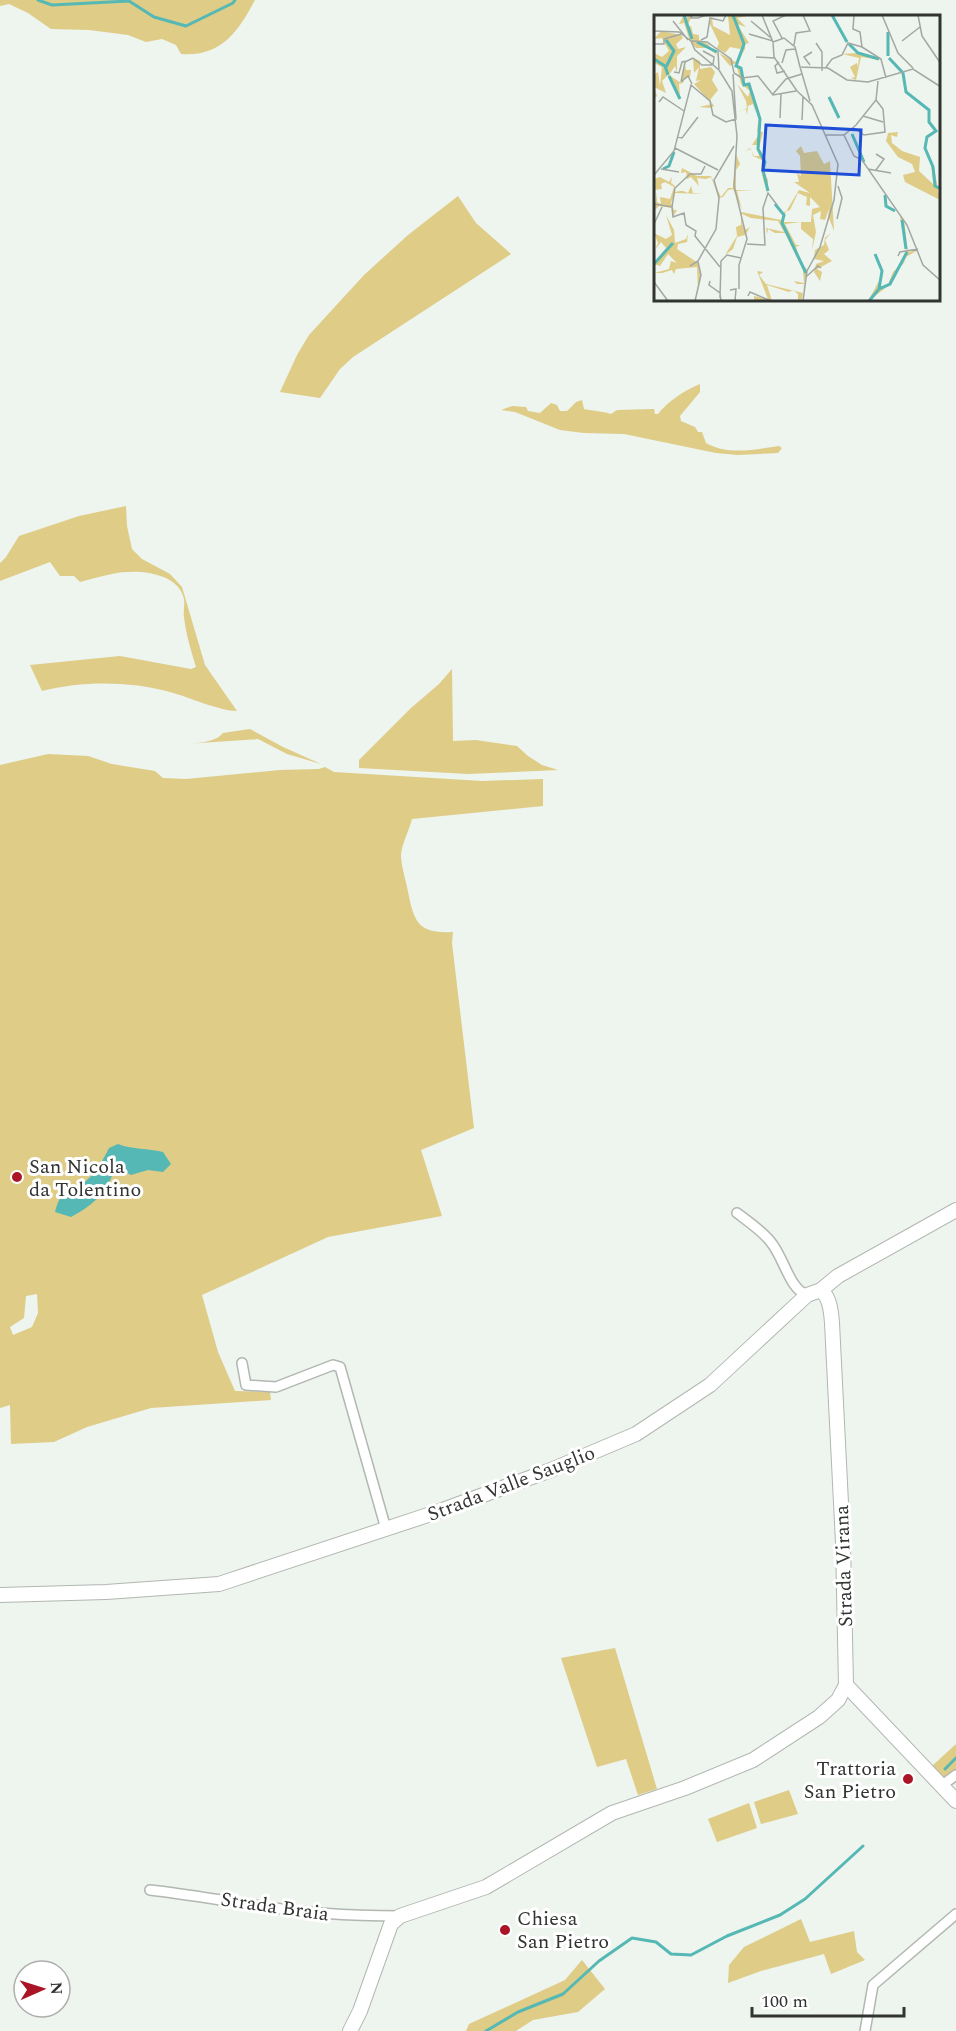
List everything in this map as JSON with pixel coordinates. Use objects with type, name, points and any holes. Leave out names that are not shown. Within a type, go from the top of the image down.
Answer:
[{"type":"street","name":"Strada Valle Sauglio","points":[[0,1595],[106,1592],[219,1584],[386,1529],[551,1470],[636,1434],[710,1385],[807,1295],[821,1290],[838,1276],[956,1210]]},
{"type":"street","points":[[737,1213],[770,1240],[780,1253],[792,1283],[801,1293],[807,1295]]},
{"type":"street","name":"Strada Virana","points":[[821,1290],[825,1293],[830,1306],[832,1323],[843,1543],[846,1685]]},
{"type":"street","points":[[242,1363],[246,1385],[276,1387],[333,1365],[339,1367],[386,1529]]},
{"type":"street","points":[[350,2031],[360,2011],[391,1924],[400,1916],[486,1887],[612,1814],[685,1788],[753,1760],[819,1717],[838,1700],[846,1685],[956,1801]]},
{"type":"street","points":[[941,1786],[956,1775]]},
{"type":"street","name":"Strada Braia","points":[[150,1890],[338,1914],[400,1916]]},
{"type":"street","points":[[865,2031],[873,1985],[956,1914]]},
{"type":"shaded area","points":[[0,0],[255,0],[235,32],[218,47],[195,54],[181,54],[176,45],[162,39],[146,42],[128,35],[89,30],[51,29],[28,13],[9,4],[0,6]]},
{"type":"shaded area","points":[[458,196],[476,223],[511,254],[353,357],[340,369],[320,398],[280,392],[309,335],[364,275],[408,235]]},
{"type":"shaded area","points":[[700,384],[700,392],[680,416],[681,421],[695,427],[698,432],[702,432],[706,443],[715,447],[742,450],[779,446],[782,448],[778,453],[738,455],[716,453],[624,434],[560,430],[515,412],[501,410],[512,406],[526,407],[528,411],[540,413],[551,403],[557,405],[560,411],[567,411],[576,402],[582,400],[584,409],[611,414],[617,410],[654,409],[655,414],[658,414],[677,396]]},
{"type":"shaded area","points":[[126,506],[132,549],[142,559],[170,574],[182,587],[205,665],[237,711],[154,688],[122,684],[73,685],[42,691],[30,665],[120,656],[191,669],[196,667],[185,624],[184,599],[180,590],[164,577],[143,572],[121,572],[80,582],[74,576],[60,576],[50,562],[0,581],[0,563],[19,536],[79,516]]},
{"type":"shaded area","points":[[452,669],[453,741],[476,740],[517,746],[542,765],[558,770],[468,774],[359,768],[359,760]]},
{"type":"shaded area","points":[[250,729],[321,764],[287,754],[258,739],[184,744],[205,742],[223,733]]},
{"type":"shaded area","points":[[48,754],[88,756],[112,764],[155,771],[163,778],[186,779],[325,767],[334,772],[482,781],[543,779],[543,806],[412,819],[402,850],[402,863],[415,917],[424,928],[431,931],[453,932],[452,943],[474,1128],[421,1150],[442,1216],[328,1237],[202,1295],[218,1352],[235,1391],[270,1392],[271,1400],[151,1408],[87,1427],[54,1442],[11,1444],[10,1405],[0,1408],[0,765]],"holes":[[[37,1294],[38,1313],[32,1327],[13,1335],[10,1327],[24,1318],[26,1296]]]},
{"type":"shaded area","points":[[615,1648],[657,1789],[638,1795],[626,1759],[597,1767],[561,1658]]},
{"type":"shaded area","points":[[956,1744],[956,1771],[942,1778],[932,1766]]},
{"type":"shaded area","points":[[789,1790],[798,1814],[761,1824],[754,1802]]},
{"type":"shaded area","points":[[749,1803],[757,1828],[717,1842],[708,1819]]},
{"type":"shaded area","points":[[801,1919],[810,1942],[854,1931],[857,1952],[865,1960],[831,1974],[824,1954],[761,1971],[728,1983],[729,1965],[744,1947]]},
{"type":"shaded area","points":[[582,1960],[605,1989],[578,2012],[533,2020],[516,2031],[466,2031],[469,2024],[565,1980]]},
{"type":"water","points":[[118,1144],[163,1152],[171,1164],[163,1172],[148,1170],[131,1175],[121,1170],[113,1172],[103,1193],[85,1209],[71,1217],[55,1212],[61,1197],[87,1180],[100,1165],[109,1148]]},
{"type":"waterway","points":[[38,0],[52,5],[129,1],[154,17],[186,26],[235,0]]},
{"type":"waterway","points":[[945,1769],[956,1758]]},
{"type":"waterway","points":[[486,2031],[518,2012],[563,1994],[599,1961],[632,1938],[656,1942],[671,1954],[691,1955],[727,1936],[780,1915],[805,1899],[863,1846]]},
{"type":"place","name":"San Nicola da Tolentino","points":[[17,1177]]},
{"type":"place","name":"Trattoria San Pietro","points":[[908,1779]]},
{"type":"place","name":"Chiesa San Pietro","points":[[505,1930]]}]
